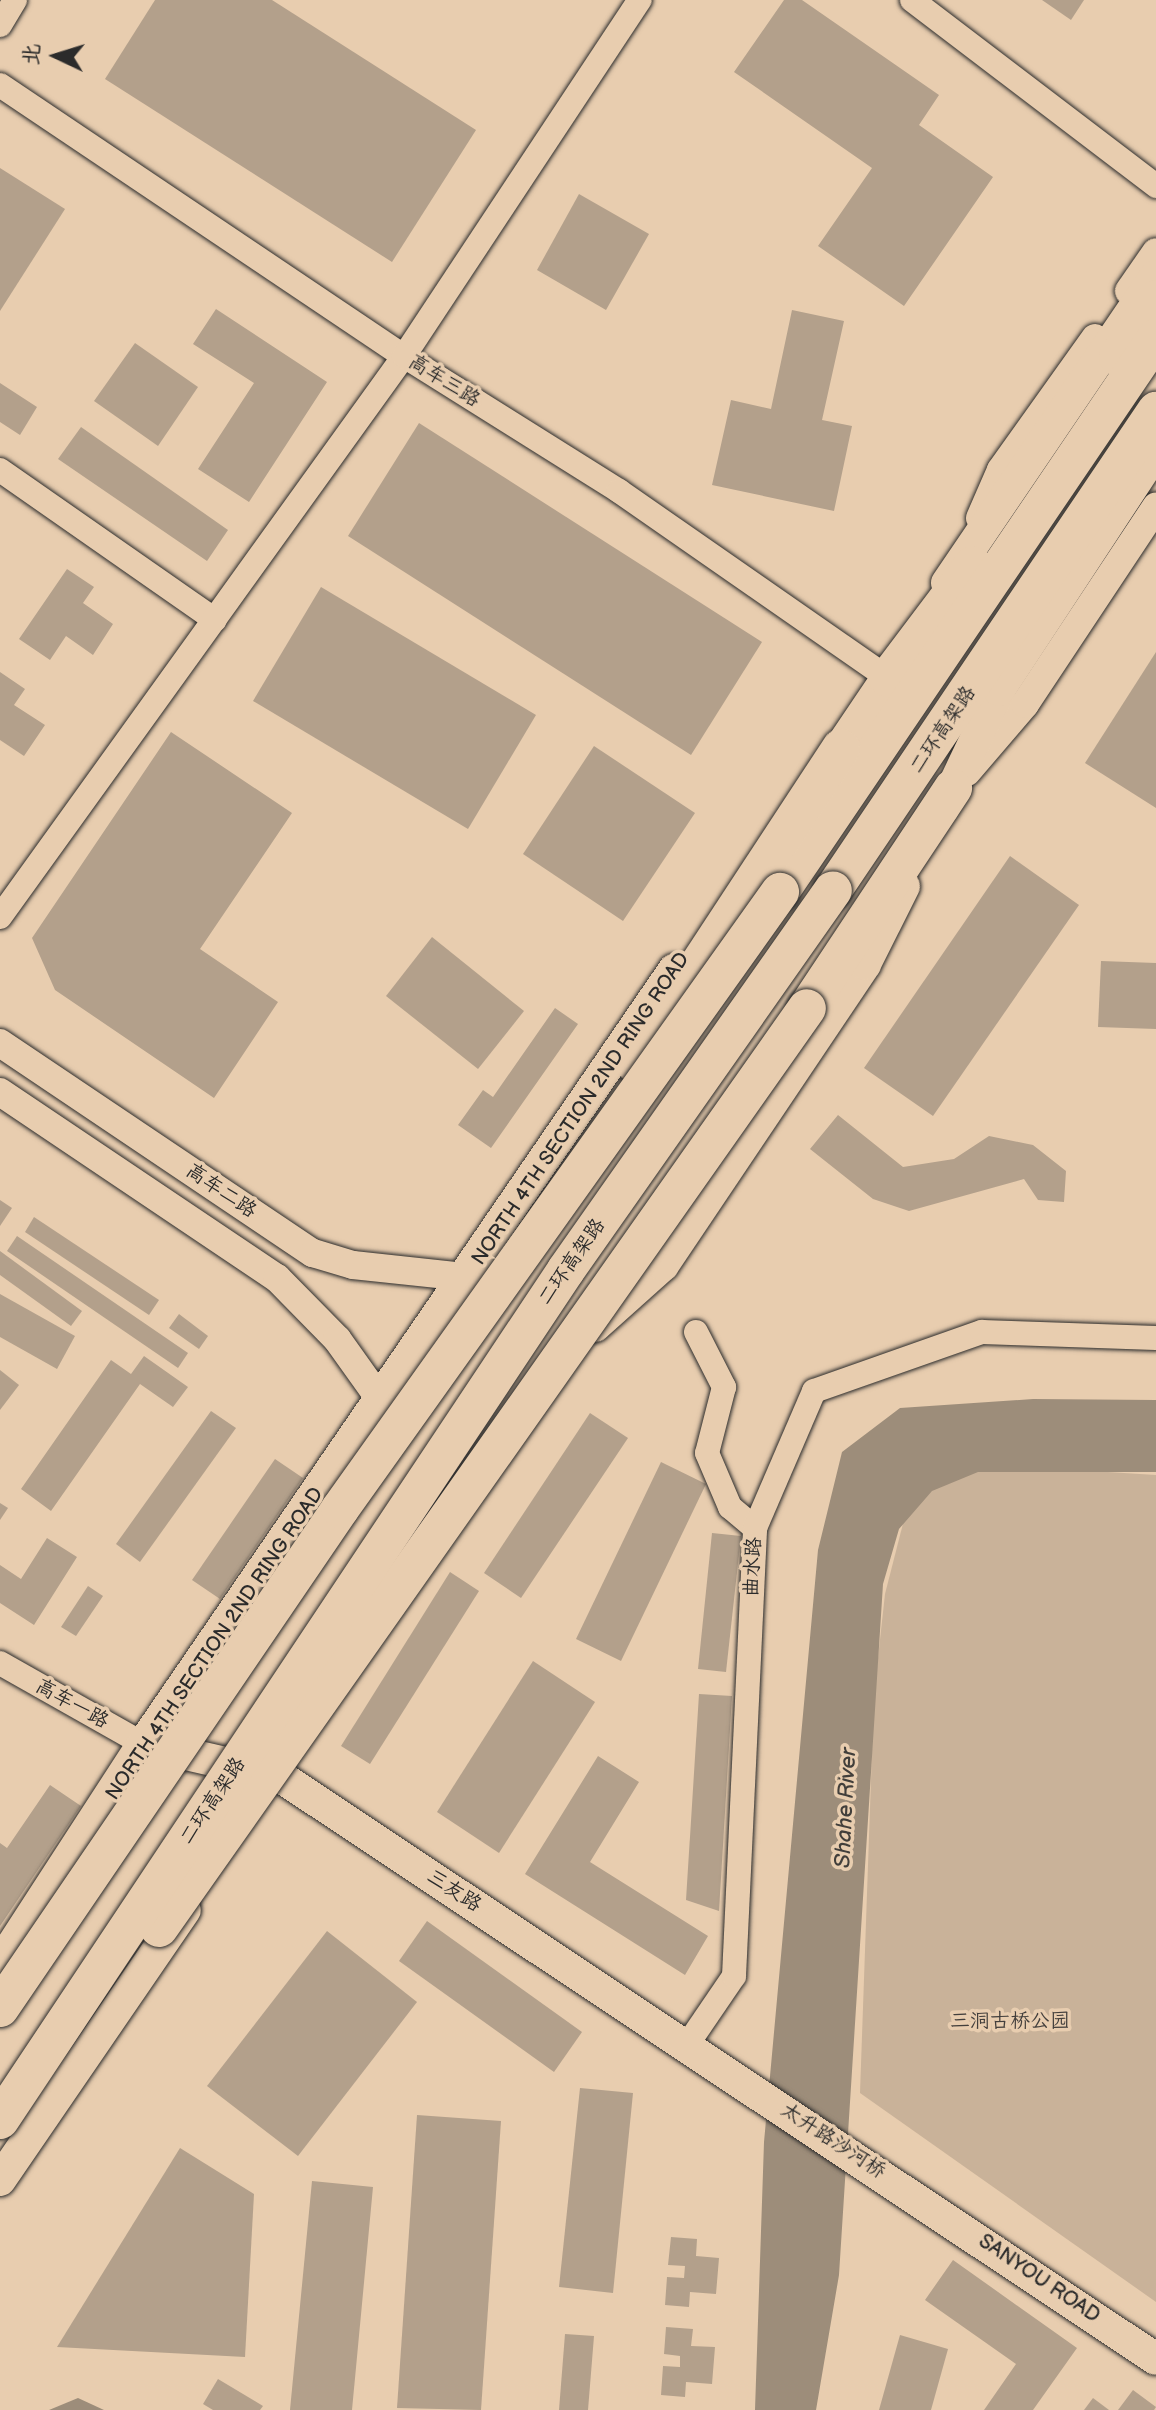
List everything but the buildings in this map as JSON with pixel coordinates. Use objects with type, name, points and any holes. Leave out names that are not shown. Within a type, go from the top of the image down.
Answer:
[{"type":"highway","points":[[888,678],[1078,417],[1156,299]]},
{"type":"highway","points":[[0,2008],[340,1509],[780,892],[1156,338]]},
{"type":"highway","name":"二环高架路","points":[[0,2120],[566,1270],[805,931],[1156,411]]},
{"type":"highway","points":[[88,1876],[114,1816],[634,1063],[841,748]]},
{"type":"highway","points":[[38,2064],[98,2015],[807,1008],[953,788]]},
{"type":"main road","points":[[959,565],[1156,276]]},
{"type":"main road","points":[[0,2180],[578,1340],[663,1265],[865,964],[999,690],[1150,460]]},
{"type":"main road","name":"NORTH 4TH SECTION 2ND RING ROAD","points":[[0,1964],[143,1744],[382,1402],[646,1009],[760,850],[841,748],[959,565]]},
{"type":"main road","name":"三友路","points":[[143,1744],[278,1775],[745,2082]]},
{"type":"main road","name":"太升路沙河桥","points":[[745,2082],[922,2199]]},
{"type":"main road","name":"SANYOU ROAD","points":[[922,2199],[1156,2359]]},
{"type":"street","points":[[0,25],[15,0]]},
{"type":"street","points":[[0,917],[404,356],[640,0]]},
{"type":"street","points":[[912,0],[1156,186]]},
{"type":"street","name":"高车三路","points":[[0,85],[404,356],[619,491],[888,678]]},
{"type":"street","name":"NORTH 4TH SECTION 2ND RING ROAD","points":[[959,565],[1001,470],[1156,252]]},
{"type":"street","points":[[0,470],[215,620]]},
{"type":"street","points":[[953,788],[1025,704],[1156,507]]},
{"type":"street","name":"高车二路","points":[[0,1043],[313,1253],[353,1265],[466,1277]]},
{"type":"street","name":"高车二路","points":[[0,1092],[277,1278],[337,1339],[382,1402]]},
{"type":"street","points":[[696,1332],[724,1387],[707,1453],[730,1507],[755,1528]]},
{"type":"street","name":"曲水路","points":[[687,2045],[734,1976],[755,1528],[814,1391],[982,1332],[1156,1338]]},
{"type":"street","name":"高车一路","points":[[0,1663],[143,1744]]},
{"type":"green space","name":"三洞古桥公园","points":[[965,1463],[1156,1475],[1156,2302],[860,2093],[874,1694],[885,1594],[908,1504]]},
{"type":"water","name":"Shahe River","points":[[1033,1399],[1156,1400],[1156,1472],[978,1472],[932,1491],[899,1529],[883,1584],[839,2275],[816,2410],[755,2410],[764,2142],[818,1550],[842,1452],[900,1408]]},
{"type":"water","points":[[78,2398],[104,2410],[49,2410]]}]
